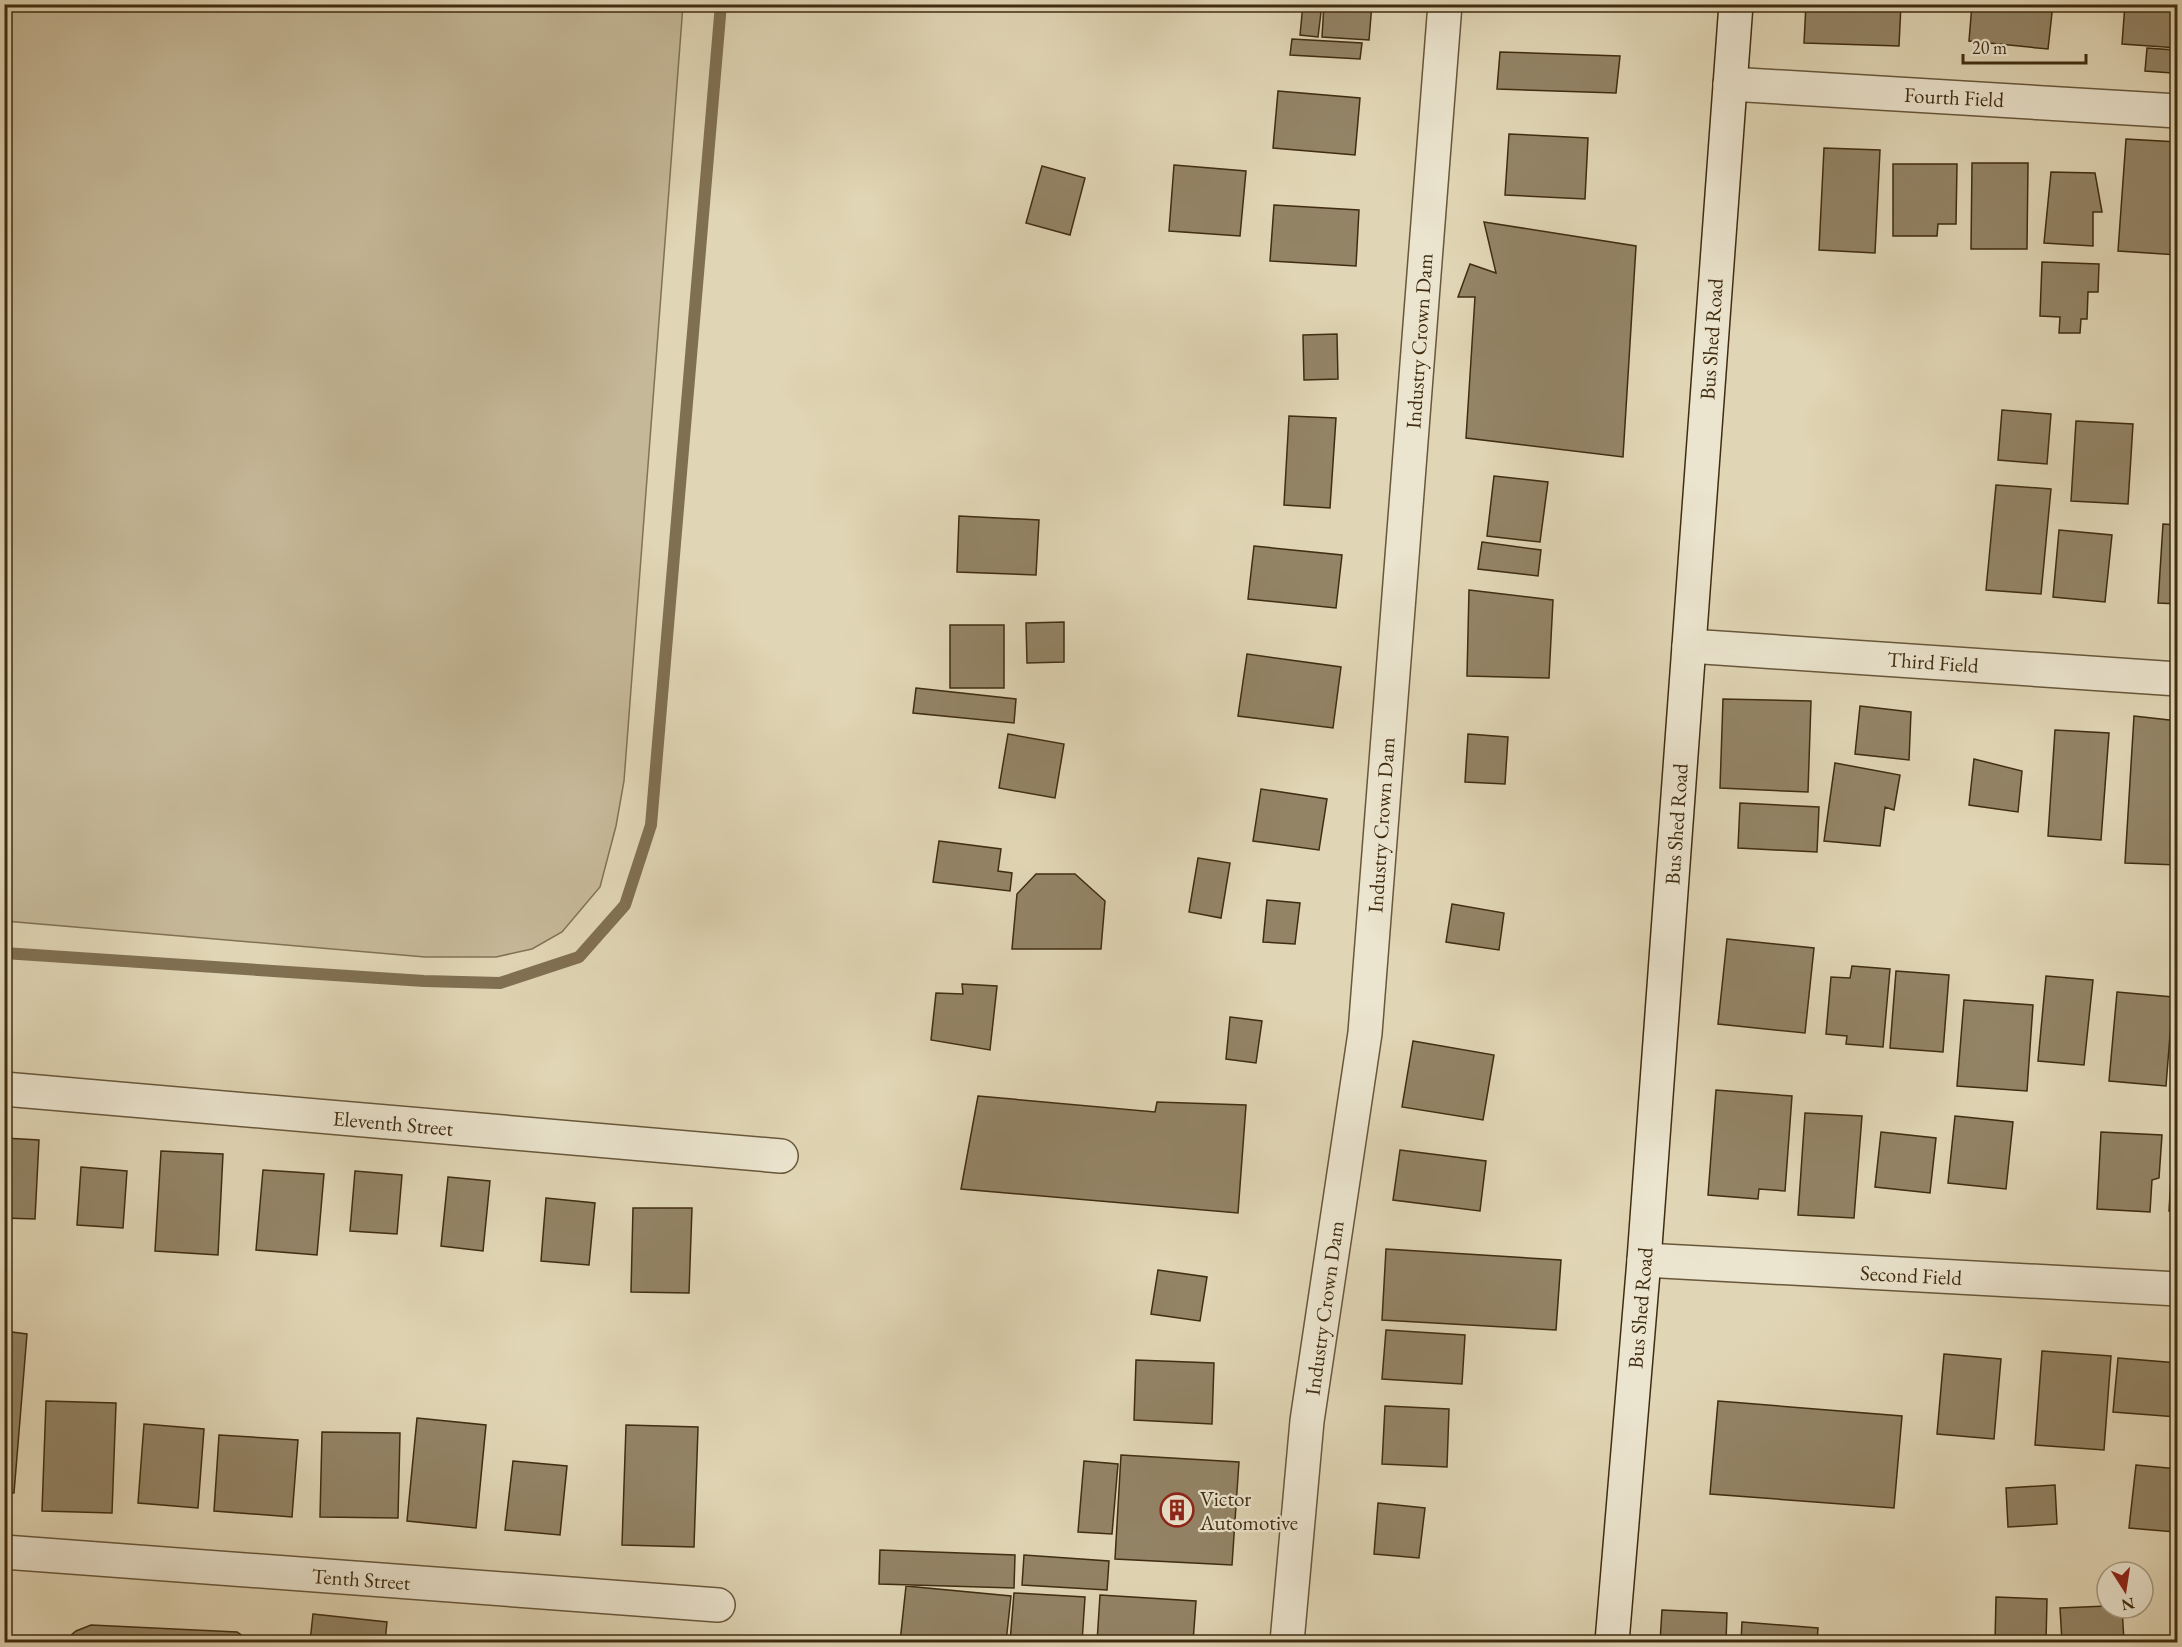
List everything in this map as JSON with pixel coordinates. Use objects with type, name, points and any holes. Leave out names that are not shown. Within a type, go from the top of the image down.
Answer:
[{"type":"street","name":"Industry Crown Dam","points":[[1287,1642],[1307,1421],[1365,1033],[1445,4]]},
{"type":"street","name":"Bus Shed Road","points":[[1612,1642],[1644,1260],[1736,4]]},
{"type":"street","name":"Fourth Field","points":[[1730,84],[2178,111]]},
{"type":"street","name":"Third Field","points":[[1689,646],[2178,679]]},
{"type":"street","name":"Eleventh Street","points":[[4,1089],[781,1156]]},
{"type":"street","name":"Second Field","points":[[1644,1260],[2178,1289]]},
{"type":"street","name":"Tenth Street","points":[[4,1552],[718,1605]]},
{"type":"shaded area","points":[[4,5],[683,5],[624,781],[616,826],[600,887],[562,932],[532,949],[496,957],[425,957],[5,921]]},
{"type":"building","points":[[1303,4],[1322,4],[1318,37],[1300,35]]},
{"type":"building","points":[[1324,4],[1372,4],[1369,40],[1322,37]]},
{"type":"building","points":[[1806,4],[1901,4],[1899,46],[1804,43]]},
{"type":"building","points":[[1972,4],[2053,4],[2048,49],[1969,41]]},
{"type":"building","points":[[2125,4],[2178,4],[2178,48],[2122,44]]},
{"type":"building","points":[[1292,39],[1362,43],[1360,59],[1290,55]]},
{"type":"building","points":[[2147,48],[2175,50],[2172,73],[2145,71]]},
{"type":"building","points":[[1500,52],[1620,56],[1616,93],[1497,89]]},
{"type":"building","points":[[1278,91],[1360,98],[1355,155],[1273,148]]},
{"type":"building","points":[[1509,134],[1588,138],[1585,199],[1505,195]]},
{"type":"building","points":[[2126,139],[2178,142],[2178,255],[2118,251]]},
{"type":"building","points":[[1824,148],[1880,150],[1875,253],[1819,250]]},
{"type":"building","points":[[1972,163],[2028,163],[2027,249],[1971,249]]},
{"type":"building","points":[[1893,164],[1957,164],[1956,224],[1938,224],[1937,236],[1893,236]]},
{"type":"building","points":[[1174,165],[1246,171],[1240,236],[1169,231]]},
{"type":"building","points":[[1042,166],[1085,178],[1070,235],[1026,223]]},
{"type":"building","points":[[2051,172],[2095,173],[2102,212],[2093,212],[2093,246],[2044,243]]},
{"type":"building","points":[[1274,205],[1359,210],[1356,266],[1270,261]]},
{"type":"building","points":[[1484,222],[1636,246],[1623,457],[1466,438],[1475,297],[1458,297],[1470,264],[1496,273]]},
{"type":"building","points":[[2042,262],[2099,264],[2098,292],[2088,292],[2087,319],[2081,319],[2080,333],[2059,333],[2060,317],[2040,316]]},
{"type":"building","points":[[1337,334],[1338,379],[1304,380],[1303,335]]},
{"type":"building","points":[[2002,410],[2051,414],[2047,464],[1998,460]]},
{"type":"building","points":[[1289,416],[1336,418],[1330,508],[1284,505]]},
{"type":"building","points":[[2076,421],[2133,424],[2128,504],[2071,501]]},
{"type":"building","points":[[1494,476],[1548,482],[1540,542],[1487,536]]},
{"type":"building","points":[[1996,485],[2051,489],[2041,594],[1986,590]]},
{"type":"building","points":[[959,516],[1039,520],[1036,575],[957,572]]},
{"type":"building","points":[[2163,524],[2178,525],[2178,604],[2158,603]]},
{"type":"building","points":[[2059,530],[2112,535],[2105,602],[2053,597]]},
{"type":"building","points":[[1482,542],[1541,550],[1538,576],[1478,569]]},
{"type":"building","points":[[1254,546],[1342,555],[1336,608],[1248,599]]},
{"type":"building","points":[[1469,590],[1553,600],[1549,678],[1467,676]]},
{"type":"building","points":[[1064,622],[1064,662],[1027,663],[1026,623]]},
{"type":"building","points":[[950,625],[1004,625],[1004,688],[950,688]]},
{"type":"building","points":[[1247,654],[1341,667],[1333,728],[1238,716]]},
{"type":"building","points":[[916,688],[1016,699],[1014,723],[913,713]]},
{"type":"building","points":[[1723,699],[1811,701],[1808,792],[1720,788]]},
{"type":"building","points":[[1860,706],[1911,712],[1909,760],[1855,754]]},
{"type":"building","points":[[2134,716],[2178,721],[2178,865],[2125,863]]},
{"type":"building","points":[[2055,730],[2109,733],[2101,840],[2048,836]]},
{"type":"building","points":[[1008,734],[1064,744],[1055,798],[999,788]]},
{"type":"building","points":[[1468,734],[1508,737],[1505,784],[1465,782]]},
{"type":"building","points":[[1974,759],[2022,771],[2018,812],[1969,805]]},
{"type":"building","points":[[1835,763],[1900,775],[1894,810],[1885,807],[1880,846],[1824,841]]},
{"type":"building","points":[[1261,789],[1327,799],[1319,850],[1253,841]]},
{"type":"building","points":[[1740,803],[1819,807],[1817,852],[1738,848]]},
{"type":"building","points":[[939,841],[1001,849],[998,871],[1012,873],[1010,891],[933,882]]},
{"type":"building","points":[[1198,858],[1230,863],[1221,918],[1189,912]]},
{"type":"building","points":[[1036,874],[1075,874],[1105,901],[1101,949],[1012,949],[1017,894]]},
{"type":"building","points":[[1267,900],[1300,903],[1295,944],[1263,942]]},
{"type":"building","points":[[1452,904],[1504,913],[1499,950],[1446,942]]},
{"type":"building","points":[[1727,939],[1814,948],[1805,1033],[1718,1024]]},
{"type":"building","points":[[1852,966],[1890,969],[1883,1047],[1846,1044],[1847,1036],[1826,1034],[1831,977],[1850,978]]},
{"type":"building","points":[[1896,971],[1949,975],[1943,1052],[1890,1048]]},
{"type":"building","points":[[2046,976],[2093,980],[2084,1065],[2038,1061]]},
{"type":"building","points":[[962,984],[997,986],[990,1050],[931,1040],[936,993],[963,994]]},
{"type":"building","points":[[2117,992],[2173,997],[2166,1086],[2109,1081]]},
{"type":"building","points":[[1964,1000],[2033,1005],[2027,1091],[1957,1086]]},
{"type":"building","points":[[1230,1017],[1262,1021],[1256,1063],[1226,1059]]},
{"type":"building","points":[[1413,1041],[1494,1055],[1483,1120],[1402,1107]]},
{"type":"building","points":[[1716,1090],[1792,1096],[1785,1191],[1759,1189],[1758,1199],[1708,1195]]},
{"type":"building","points":[[978,1096],[1155,1112],[1157,1102],[1246,1105],[1238,1213],[961,1189]]},
{"type":"building","points":[[2175,1110],[2178,1111],[2178,1211],[2169,1211]]},
{"type":"building","points":[[1805,1113],[1862,1116],[1854,1218],[1798,1215]]},
{"type":"building","points":[[1955,1116],[2013,1122],[2006,1189],[1948,1183]]},
{"type":"building","points":[[1881,1132],[1936,1138],[1930,1193],[1875,1187]]},
{"type":"building","points":[[2101,1132],[2162,1135],[2159,1178],[2152,1180],[2150,1212],[2097,1209]]},
{"type":"building","points":[[4,1138],[39,1140],[35,1219],[4,1218]]},
{"type":"building","points":[[1400,1150],[1486,1161],[1480,1211],[1393,1200]]},
{"type":"building","points":[[161,1151],[223,1154],[218,1255],[155,1251]]},
{"type":"building","points":[[81,1167],[127,1171],[123,1228],[77,1225]]},
{"type":"building","points":[[263,1170],[324,1174],[317,1255],[256,1250]]},
{"type":"building","points":[[355,1171],[402,1175],[397,1234],[350,1231]]},
{"type":"building","points":[[448,1177],[490,1181],[483,1251],[441,1246]]},
{"type":"building","points":[[546,1198],[595,1203],[589,1265],[541,1261]]},
{"type":"building","points":[[633,1208],[692,1208],[689,1293],[631,1292]]},
{"type":"building","points":[[1386,1249],[1561,1260],[1556,1330],[1382,1320]]},
{"type":"building","points":[[1158,1270],[1207,1277],[1200,1321],[1151,1314]]},
{"type":"building","points":[[1386,1330],[1465,1335],[1462,1384],[1382,1379]]},
{"type":"building","points":[[4,1331],[27,1334],[14,1493],[4,1492]]},
{"type":"building","points":[[2042,1351],[2111,1356],[2104,1450],[2035,1445]]},
{"type":"building","points":[[1944,1354],[2001,1359],[1994,1439],[1937,1434]]},
{"type":"building","points":[[2118,1358],[2178,1363],[2177,1417],[2113,1412]]},
{"type":"building","points":[[1136,1360],[1214,1363],[1212,1424],[1134,1420]]},
{"type":"building","points":[[46,1401],[116,1403],[112,1513],[42,1511]]},
{"type":"building","points":[[1718,1401],[1902,1416],[1894,1508],[1710,1494]]},
{"type":"building","points":[[1385,1406],[1449,1409],[1447,1467],[1382,1464]]},
{"type":"building","points":[[417,1418],[486,1425],[476,1528],[407,1521]]},
{"type":"building","points":[[144,1424],[204,1429],[198,1508],[138,1503]]},
{"type":"building","points":[[626,1425],[698,1427],[694,1547],[622,1545]]},
{"type":"building","points":[[322,1432],[400,1433],[398,1518],[320,1517]]},
{"type":"building","points":[[219,1435],[298,1440],[292,1517],[214,1511]]},
{"type":"building","name":"Victor Automotive","points":[[1121,1455],[1239,1462],[1232,1565],[1115,1559]]},
{"type":"building","points":[[513,1461],[567,1466],[560,1535],[505,1530]]},
{"type":"building","points":[[1084,1461],[1118,1464],[1112,1534],[1078,1532]]},
{"type":"building","points":[[2136,1465],[2178,1469],[2175,1532],[2129,1528]]},
{"type":"building","points":[[2055,1485],[2057,1524],[2008,1527],[2006,1488]]},
{"type":"building","points":[[1378,1503],[1425,1508],[1419,1558],[1374,1554]]},
{"type":"building","points":[[880,1550],[1015,1555],[1014,1588],[879,1584]]},
{"type":"building","points":[[1024,1555],[1109,1561],[1107,1590],[1022,1585]]},
{"type":"building","points":[[906,1586],[1011,1596],[1006,1642],[900,1642]]},
{"type":"building","points":[[1014,1593],[1085,1597],[1082,1642],[1010,1642]]},
{"type":"building","points":[[1100,1595],[1196,1601],[1193,1642],[1097,1642]]},
{"type":"building","points":[[1996,1597],[2047,1599],[2046,1642],[1995,1642]]},
{"type":"building","points":[[2095,1607],[2095,1620],[2123,1620],[2124,1641],[2062,1642],[2060,1608]]},
{"type":"building","points":[[1662,1610],[1727,1613],[1726,1642],[1660,1642]]},
{"type":"building","points":[[313,1614],[387,1622],[385,1642],[310,1642]]},
{"type":"building","points":[[1742,1622],[1818,1628],[1817,1642],[1741,1642]]},
{"type":"building","points":[[91,1625],[237,1632],[252,1642],[63,1642],[76,1631]]},
{"type":"building","points":[[1344,1636],[1419,1642],[1343,1642]]},
{"type":"waterway","points":[[4,953],[424,981],[500,983],[579,957],[625,905],[651,825],[721,4]]},
{"type":"place","name":"Victor Automotive","points":[[1177,1510]]}]
